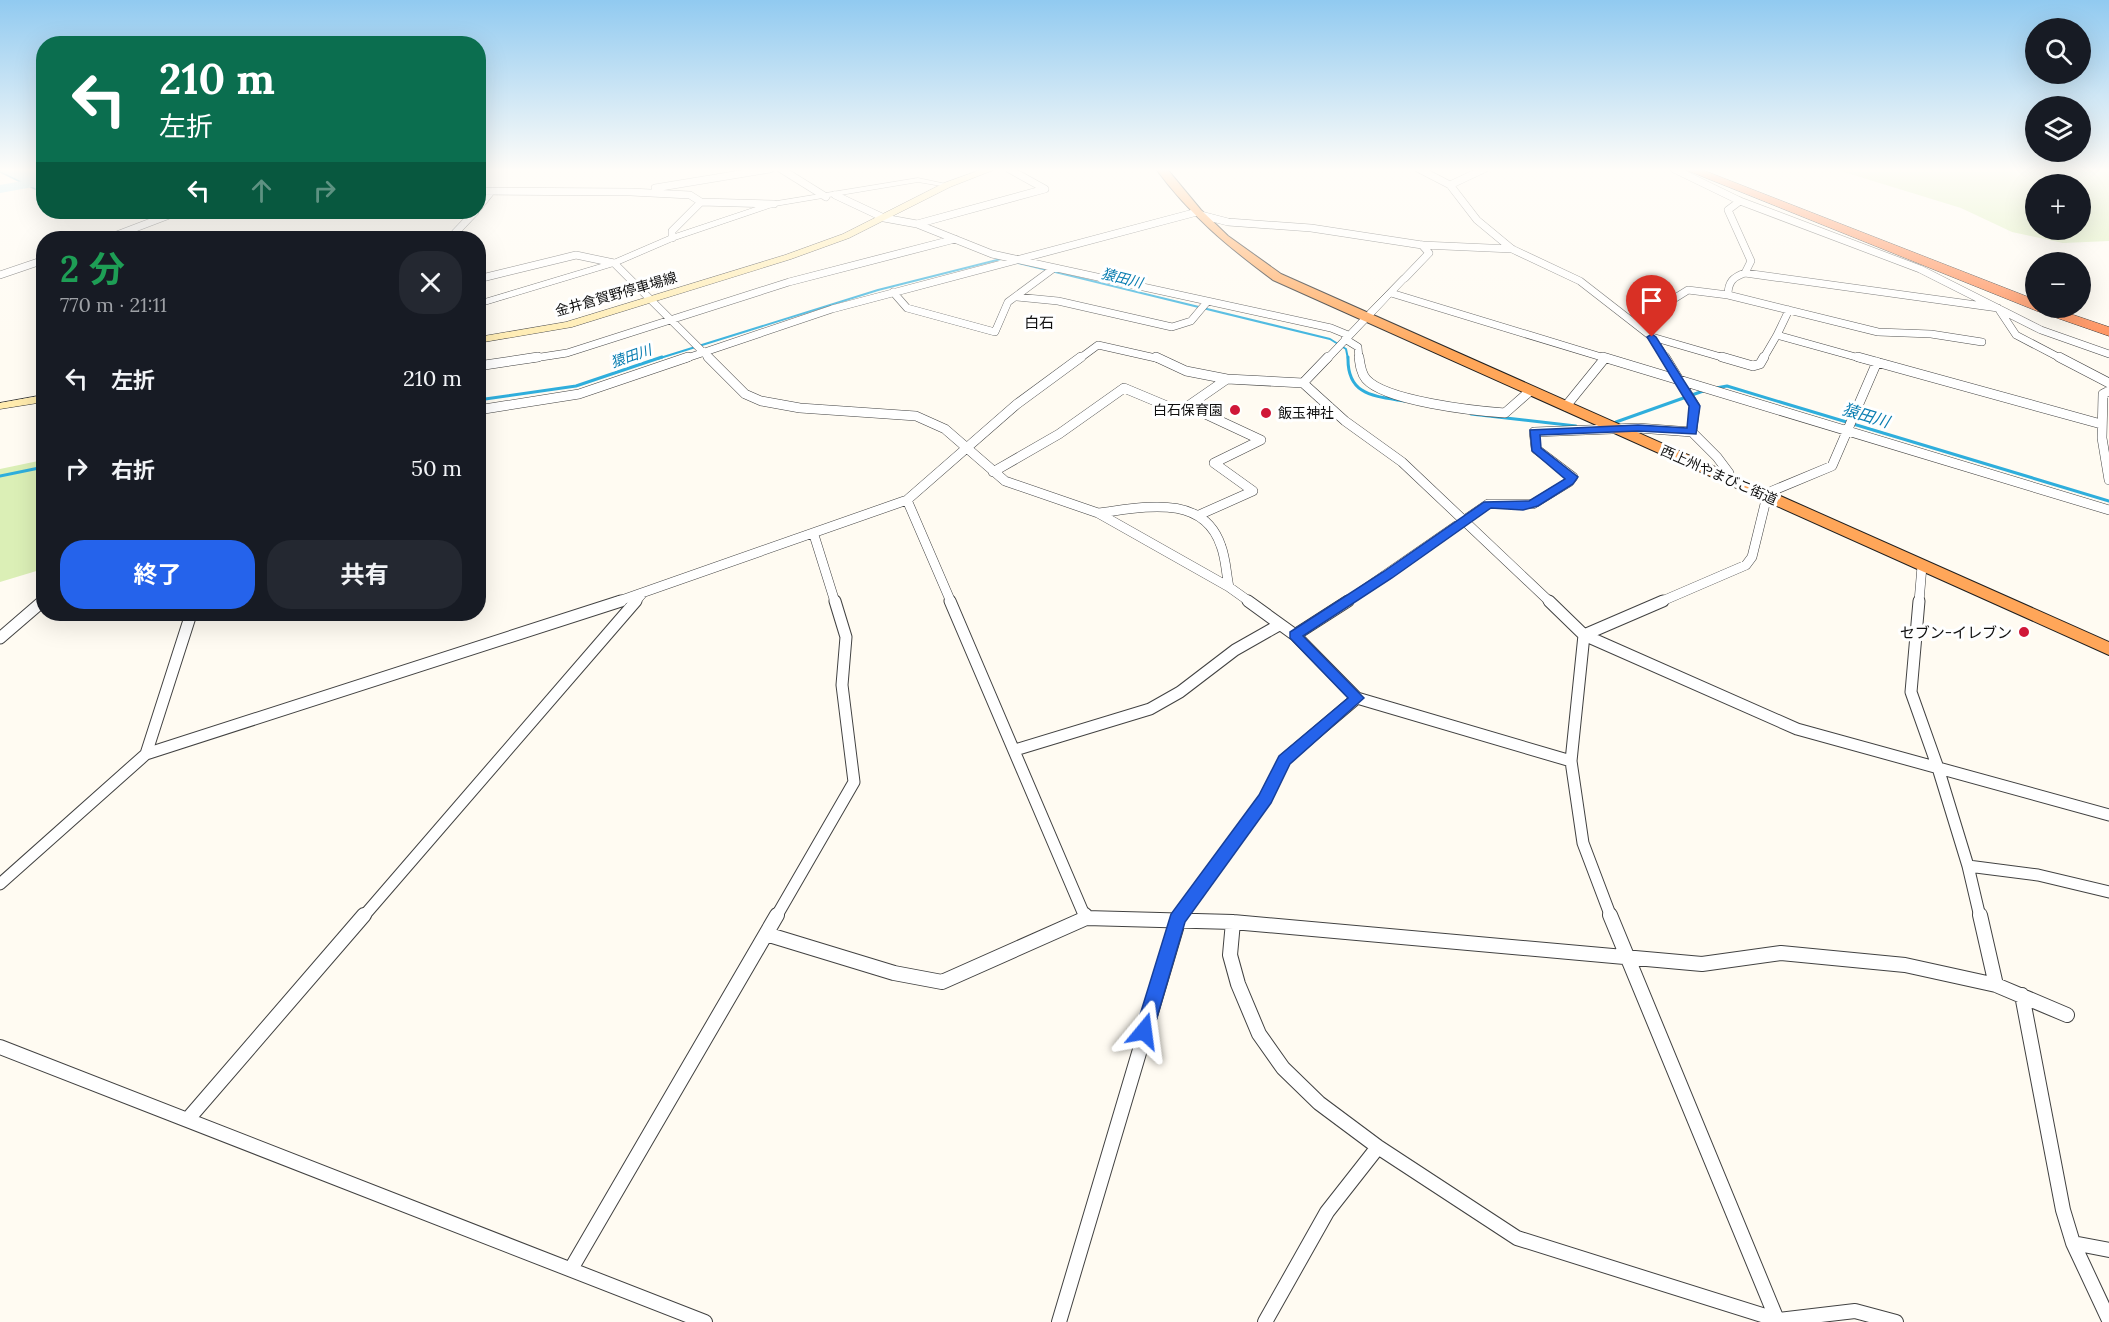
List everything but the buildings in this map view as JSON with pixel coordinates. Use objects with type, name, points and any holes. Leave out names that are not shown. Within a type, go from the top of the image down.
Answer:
[{"type":"highway","name":"西上州やまびこ街道","points":[[1216,231],[1278,277],[2109,649]]},
{"type":"highway","points":[[1846,231],[2025,301]]},
{"type":"highway","points":[[1863,231],[2025,294]]},
{"type":"highway","points":[[2070,318],[2109,332]]},
{"type":"highway","points":[[2090,318],[2109,325]]},
{"type":"main road","name":"金井倉賀野停車場線","points":[[486,339],[568,325],[652,300],[857,231]]},
{"type":"main road","points":[[0,406],[36,399]]},
{"type":"street","points":[[672,231],[672,238]]},
{"type":"street","points":[[486,302],[614,263],[694,231]]},
{"type":"street","points":[[934,231],[992,254],[1053,269],[1331,328],[1358,347],[1361,372],[1369,382],[1398,395],[1505,413],[1530,390]]},
{"type":"street","points":[[486,409],[579,394],[703,351],[893,292],[1135,231]]},
{"type":"street","points":[[1329,231],[1422,245],[1512,249]]},
{"type":"street","points":[[1490,231],[1512,249],[1580,281],[1652,337],[1695,406],[1692,432]]},
{"type":"street","points":[[1737,231],[1751,261],[1745,273]]},
{"type":"street","points":[[1819,231],[1920,269],[2041,330],[2109,354]]},
{"type":"street","points":[[486,365],[567,352],[789,282],[956,239]]},
{"type":"street","points":[[1303,383],[1429,253],[1422,245]]},
{"type":"street","points":[[486,277],[576,255],[614,263],[745,394],[760,400],[800,408],[916,416],[945,429],[1005,481],[1098,513],[1229,587],[1295,635],[1357,698],[1571,761]]},
{"type":"street","points":[[0,275],[36,263]]},
{"type":"street","points":[[893,292],[907,308],[995,332],[1008,303],[1053,269]]},
{"type":"street","points":[[1728,295],[1728,286],[1734,277],[1745,273],[1777,279],[1879,289],[1998,308],[2016,335],[2109,383]]},
{"type":"street","points":[[1635,323],[1654,313],[1682,290],[1694,289],[1728,295],[1878,332],[1931,334],[1982,342]]},
{"type":"street","points":[[1391,293],[2109,510]]},
{"type":"street","points":[[1017,297],[1058,301],[1172,327],[1191,321],[1207,303]]},
{"type":"street","points":[[1652,337],[1753,366],[1760,364],[1789,310]]},
{"type":"street","points":[[1777,335],[2101,424]]},
{"type":"street","points":[[0,884],[146,754],[642,594],[814,536],[907,500],[1017,404],[1098,345],[1156,357],[1186,371],[1227,379],[1303,383],[1345,421],[1402,462],[1466,519],[1584,635],[1797,729],[2109,815]]},
{"type":"street","points":[[1566,406],[1605,358]]},
{"type":"street","points":[[1584,635],[1746,565],[1752,557],[1767,496],[1772,491],[1832,466],[1876,362]]},
{"type":"street","points":[[993,471],[1059,435],[1124,388],[1179,411],[1227,379]]},
{"type":"street","points":[[2109,391],[2103,394],[2101,424],[2102,451],[2109,480]]},
{"type":"street","points":[[1188,406],[1261,440],[1214,463],[1253,491],[1199,514]]},
{"type":"street","points":[[1295,635],[1388,575],[1488,504],[1523,506],[1533,504],[1573,477],[1536,449],[1534,432],[1658,428],[1679,433],[1692,432],[1724,462],[1729,473],[1726,477]]},
{"type":"street","points":[[907,500],[1086,918]]},
{"type":"street","points":[[1098,513],[1176,506],[1199,514],[1221,543],[1229,587]]},
{"type":"street","points":[[571,1269],[854,783],[842,685],[846,637],[814,536]]},
{"type":"street","points":[[1922,566],[1911,692],[1938,768],[1968,866],[1996,985]]},
{"type":"street","points":[[188,1119],[642,594]]},
{"type":"street","points":[[0,638],[36,607]]},
{"type":"street","points":[[146,754],[189,621]]},
{"type":"street","points":[[1015,750],[1150,709],[1180,692],[1234,650],[1279,625]]},
{"type":"street","points":[[1584,635],[1571,761],[1583,843],[1626,958],[1778,1321]]},
{"type":"street","points":[[1059,1322],[1177,919],[1265,799],[1284,760],[1357,698]]},
{"type":"street","points":[[1968,866],[2037,874],[2109,892]]},
{"type":"street","points":[[766,934],[894,973],[942,982],[1086,918],[1233,922],[1702,964],[1745,960],[1781,953],[1905,965],[1996,985],[2067,1016]]},
{"type":"street","points":[[1233,922],[1230,955],[1241,993],[1259,1034],[1283,1068],[1320,1104],[1378,1147],[1517,1238],[1778,1321],[1855,1311],[1896,1322]]},
{"type":"street","points":[[2022,996],[2055,1172],[2073,1243],[2109,1320]]},
{"type":"street","points":[[0,1047],[705,1322]]},
{"type":"street","points":[[1265,1322],[1327,1212],[1378,1147]]},
{"type":"street","points":[[2073,1243],[2109,1250]]},
{"type":"green space","points":[[2009,231],[2025,231],[2025,235],[2012,232]]},
{"type":"green space","points":[[2091,231],[2109,231],[2109,241],[2063,243],[2049,240],[2091,240]]},
{"type":"green space","points":[[36,461],[36,571],[0,582],[0,469]]},
{"type":"waterway","name":"猿田川","points":[[657,359],[878,290],[1001,259]]},
{"type":"waterway","name":"猿田川","points":[[1014,262],[1330,339],[1346,349],[1348,359]]},
{"type":"waterway","name":"猿田川","points":[[486,399],[576,386],[662,357]]},
{"type":"waterway","name":"猿田川","points":[[1348,357],[1349,370],[1357,386],[1372,395],[1404,401]]},
{"type":"waterway","name":"猿田川","points":[[1716,388],[1727,386],[2109,501]]},
{"type":"waterway","name":"猿田川","points":[[1616,422],[1706,390]]},
{"type":"waterway","name":"猿田川","points":[[1471,414],[1576,426]]},
{"type":"waterway","name":"猿田川","points":[[0,476],[36,469]]},
{"type":"place","name":"白石保育園","points":[[1235,410]]},
{"type":"place","name":"飯玉神社","points":[[1266,413]]},
{"type":"place","name":"セブン-イレブン","points":[[2024,632]]},
{"type":"district","name":"白石","points":[[1039,322]]},
{"type":"route","points":[[1144,1031],[1177,919],[1265,799],[1284,760],[1357,698],[1295,635],[1388,575],[1488,504],[1510,507],[1533,504],[1569,482],[1573,477],[1536,449],[1534,432],[1638,428],[1658,428],[1679,433],[1692,432],[1695,406],[1652,337]]}]
